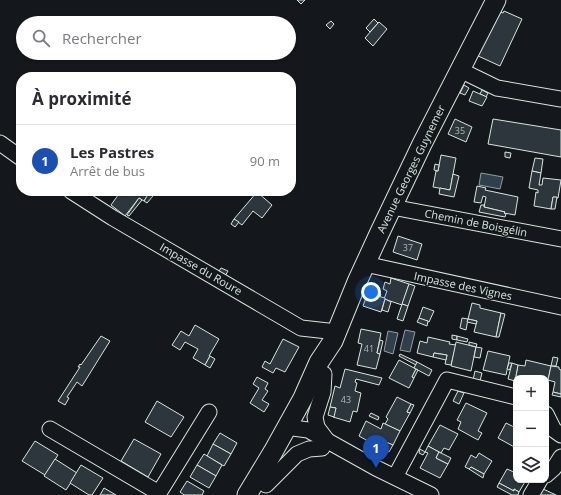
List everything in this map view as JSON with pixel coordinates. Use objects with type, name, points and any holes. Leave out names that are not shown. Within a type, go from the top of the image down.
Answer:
[{"type":"main road","name":"Avenue Georges Guynemer","points":[[256,489],[297,430],[317,393],[320,371],[319,362],[335,337],[365,264],[422,144],[496,0]]},
{"type":"main road","name":"Avenue Georges Guynemer","points":[[256,489],[273,452],[320,371]]},
{"type":"street","points":[[460,70],[497,88],[561,99]]},
{"type":"street","points":[[0,144],[16,155]]},
{"type":"street","name":"Impasse du Roure","points":[[79,196],[113,218],[301,328],[335,337]]},
{"type":"street","name":"Chemin de Boisgélin","points":[[392,207],[561,239]]},
{"type":"street","name":"Impasse des Vignes","points":[[365,264],[561,307]]},
{"type":"street","points":[[320,371],[323,392],[315,416],[317,427],[325,444],[367,472],[408,495]]},
{"type":"street","points":[[395,477],[447,380],[513,396]]},
{"type":"street","points":[[50,428],[159,493],[209,412]]},
{"type":"street","points":[[549,420],[554,430],[561,435]]},
{"type":"street","points":[[297,430],[302,437],[325,444],[431,495]]},
{"type":"street","points":[[256,489],[297,454],[325,444]]},
{"type":"street","points":[[549,472],[554,468],[561,457]]},
{"type":"street","points":[[531,495],[538,483]]},
{"type":"water","points":[[481,173],[503,177],[500,189],[479,185]]},
{"type":"water","points":[[405,330],[415,332],[410,352],[400,350]]},
{"type":"water","points":[[388,331],[398,333],[393,354],[384,351]]},
{"type":"building","points":[[297,0],[305,0],[301,4]]},
{"type":"building","points":[[498,11],[503,13],[504,11],[522,19],[500,66],[476,55]]},
{"type":"building","points":[[374,19],[378,23],[370,32],[366,28]]},
{"type":"building","points":[[331,21],[334,24],[330,29],[326,25]]},
{"type":"building","points":[[379,22],[387,29],[373,46],[365,38]]},
{"type":"building","points":[[464,85],[469,88],[465,95],[460,93]]},
{"type":"building","points":[[482,90],[488,93],[486,97],[480,94]]},
{"type":"building","points":[[473,91],[487,97],[482,106],[469,101]]},
{"type":"building","points":[[455,119],[472,127],[466,142],[448,134]]},
{"type":"building","points":[[493,119],[561,130],[561,157],[488,144]]},
{"type":"building","points":[[505,152],[511,153],[510,158],[505,157]]},
{"type":"building","points":[[441,155],[456,158],[450,190],[433,187]]},
{"type":"building","points":[[535,158],[543,159],[541,173],[532,171]]},
{"type":"building","points":[[435,164],[439,165],[438,171],[434,170]]},
{"type":"building","points":[[532,171],[541,173],[539,185],[542,185],[543,178],[561,180],[558,198],[553,197],[551,209],[534,206],[536,192],[538,193],[538,190],[529,188]]},
{"type":"building","points":[[453,174],[459,176],[454,197],[439,194],[440,188],[450,190]]},
{"type":"building","points":[[477,186],[486,188],[485,190],[518,197],[515,215],[484,207],[486,197],[483,196],[481,203],[474,202]]},
{"type":"building","points":[[117,196],[147,196],[144,201],[139,198],[125,216],[111,205]]},
{"type":"building","points":[[147,196],[153,196],[147,203],[144,201]]},
{"type":"building","points":[[254,196],[262,196],[272,205],[262,218],[253,211],[242,225],[234,219]]},
{"type":"building","points":[[553,197],[557,197],[555,209],[551,209]]},
{"type":"building","points":[[139,198],[142,200],[129,216],[127,215]]},
{"type":"building","points":[[481,205],[505,212],[505,217],[479,212]]},
{"type":"building","points":[[234,219],[239,222],[235,227],[231,224]]},
{"type":"building","points":[[398,236],[422,244],[417,260],[393,252]]},
{"type":"building","points":[[221,268],[228,271],[225,276],[218,273]]},
{"type":"building","points":[[391,278],[409,284],[402,305],[384,299],[387,291],[383,289],[385,282],[390,284]]},
{"type":"building","points":[[409,284],[415,286],[408,306],[402,304]]},
{"type":"building","points":[[370,287],[379,290],[377,293],[375,292],[374,295],[385,298],[381,312],[363,306]]},
{"type":"building","points":[[375,292],[381,294],[380,297],[374,295]]},
{"type":"building","points":[[385,299],[391,302],[388,312],[382,310]]},
{"type":"building","points":[[472,303],[480,305],[480,308],[501,313],[496,337],[474,332],[477,321],[468,319]]},
{"type":"building","points":[[402,304],[408,306],[403,321],[397,319]]},
{"type":"building","points":[[423,307],[434,311],[429,322],[419,318]]},
{"type":"building","points":[[501,313],[505,314],[499,337],[496,337]]},
{"type":"building","points":[[419,318],[428,321],[427,326],[417,322]]},
{"type":"building","points":[[462,318],[468,319],[466,330],[460,328]]},
{"type":"building","points":[[468,319],[477,321],[476,324],[467,322]]},
{"type":"building","points":[[195,325],[219,339],[205,365],[193,358],[198,349],[185,342],[180,350],[172,345],[181,331],[189,336]]},
{"type":"building","points":[[361,329],[381,333],[377,353],[380,354],[376,369],[357,365],[362,344],[358,343]]},
{"type":"building","points":[[452,335],[457,336],[457,340],[452,339]]},
{"type":"building","points":[[101,336],[110,341],[82,386],[77,382],[67,397],[69,398],[65,405],[58,401],[80,367],[78,367],[80,364],[81,365]]},
{"type":"building","points":[[457,336],[468,339],[467,342],[457,340]]},
{"type":"building","points":[[428,337],[450,342],[449,344],[456,345],[451,365],[445,364],[447,355],[434,353],[433,357],[417,353],[420,341],[427,343]]},
{"type":"building","points":[[283,339],[299,347],[285,372],[276,368],[273,373],[262,367],[265,361],[270,364]]},
{"type":"building","points":[[380,340],[383,341],[380,354],[377,353]]},
{"type":"building","points":[[456,342],[476,347],[471,371],[451,366]]},
{"type":"building","points":[[469,342],[477,344],[476,347],[469,345]]},
{"type":"building","points":[[476,347],[482,348],[480,358],[474,357]]},
{"type":"building","points":[[488,351],[510,356],[506,375],[483,370]]},
{"type":"building","points":[[434,353],[447,355],[446,360],[433,357]]},
{"type":"building","points":[[400,354],[417,362],[416,365],[399,356]]},
{"type":"building","points":[[210,356],[215,359],[210,368],[205,365]]},
{"type":"building","points":[[553,357],[558,358],[556,366],[551,366]]},
{"type":"building","points":[[399,360],[416,369],[412,377],[414,378],[409,388],[389,378]]},
{"type":"building","points":[[526,360],[551,366],[549,376],[516,375],[518,365],[525,366]]},
{"type":"building","points":[[417,362],[432,370],[429,376],[414,368]]},
{"type":"building","points":[[509,363],[512,363],[509,370],[507,369]]},
{"type":"building","points":[[512,363],[518,365],[516,375],[513,375],[513,380],[508,379]]},
{"type":"building","points":[[551,366],[559,367],[561,370],[561,394],[553,392],[555,382],[549,380]]},
{"type":"building","points":[[345,369],[382,378],[379,385],[356,379],[355,382],[357,383],[355,391],[361,393],[357,412],[353,411],[350,422],[333,417],[336,408],[330,407],[335,386],[340,388]]},
{"type":"building","points":[[416,369],[418,370],[414,378],[412,377]]},
{"type":"building","points":[[475,371],[482,373],[480,381],[473,380]]},
{"type":"building","points":[[257,377],[268,383],[265,389],[268,391],[262,400],[269,404],[264,412],[250,403],[259,388],[253,384]]},
{"type":"building","points":[[458,391],[464,393],[459,404],[453,401]]},
{"type":"building","points":[[553,392],[561,394],[561,397],[552,395]]},
{"type":"building","points":[[397,397],[411,404],[407,412],[410,413],[400,431],[385,424],[388,419],[386,417]]},
{"type":"building","points":[[157,401],[184,417],[171,437],[145,422]]},
{"type":"building","points":[[466,403],[487,413],[478,431],[482,433],[478,440],[458,429],[461,422],[457,420]]},
{"type":"building","points":[[411,404],[414,405],[410,413],[407,412]]},
{"type":"building","points":[[330,407],[336,408],[334,417],[328,415]]},
{"type":"building","points":[[371,413],[379,417],[378,420],[369,416]]},
{"type":"building","points":[[366,421],[381,429],[383,423],[400,431],[393,445],[386,442],[382,449],[359,436]]},
{"type":"building","points":[[506,423],[513,426],[513,446],[498,438]]},
{"type":"building","points":[[440,425],[458,434],[449,450],[444,448],[441,453],[428,446]]},
{"type":"building","points":[[220,433],[237,443],[231,454],[213,444]]},
{"type":"building","points":[[134,439],[161,454],[148,477],[121,461]]},
{"type":"building","points":[[35,441],[58,455],[45,475],[22,461]]},
{"type":"building","points":[[386,442],[393,445],[389,452],[382,449]]},
{"type":"building","points":[[213,444],[231,454],[224,466],[207,456]]},
{"type":"building","points":[[428,446],[439,452],[436,458],[448,464],[440,478],[420,468],[428,453],[425,452]]},
{"type":"building","points":[[420,449],[425,452],[423,455],[419,453]]},
{"type":"building","points":[[439,452],[451,458],[448,464],[436,458]]},
{"type":"building","points":[[479,453],[492,461],[484,474],[471,467],[469,469],[465,467],[471,455],[476,458]]},
{"type":"building","points":[[204,454],[222,465],[216,476],[197,465]]},
{"type":"building","points":[[55,459],[77,473],[66,490],[44,476]]},
{"type":"building","points":[[81,465],[103,478],[92,495],[89,495],[70,483]]},
{"type":"building","points":[[197,465],[216,476],[209,488],[190,477]]},
{"type":"building","points":[[471,467],[484,474],[483,478],[469,469]]},
{"type":"building","points":[[507,469],[513,472],[513,483],[524,483],[519,492],[499,483]]},
{"type":"building","points":[[187,481],[204,491],[202,495],[184,495],[180,492]]},
{"type":"building","points":[[499,483],[519,492],[518,495],[512,495],[497,487]]},
{"type":"building","points":[[104,488],[116,495],[100,495]]},
{"type":"building","points":[[541,488],[556,495],[538,495]]},
{"type":"place","name":"Les Pastres","points":[[376,468]]}]
